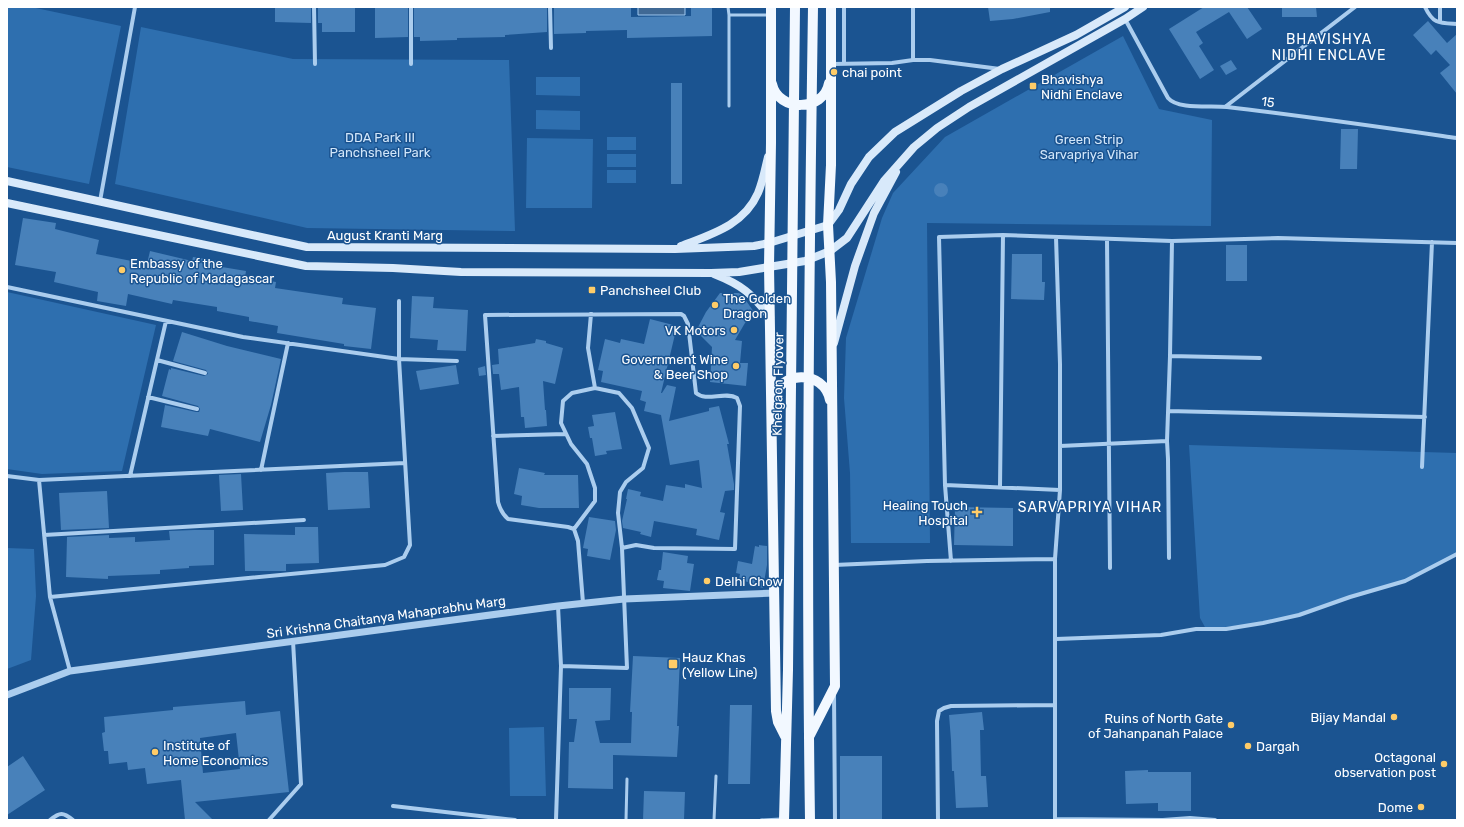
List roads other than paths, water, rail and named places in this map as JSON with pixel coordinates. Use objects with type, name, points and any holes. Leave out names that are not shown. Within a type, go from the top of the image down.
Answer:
[{"type":"main road","name":"Khelgaon Flyover","points":[[784,819],[788,670],[795,7]]},
{"type":"main road","points":[[810,820],[808,670],[813,7]]},
{"type":"main road","points":[[809,737],[834,686],[830,251],[828,225],[831,165],[831,7]]},
{"type":"main road","points":[[7,204],[306,266],[393,268],[461,272],[739,272],[805,260],[830,251],[847,238],[884,181],[914,147],[937,128],[969,107],[1125,19],[1143,7]]},
{"type":"main road","points":[[828,225],[839,210],[851,184],[869,157],[895,132],[961,91],[1002,69],[1076,35],[1122,9]]},
{"type":"main road","points":[[771,11],[769,266],[776,711],[778,722],[786,737]]},
{"type":"main road","points":[[771,75],[773,87],[780,97],[789,104],[801,106],[812,104],[822,97],[829,87],[831,76]]},
{"type":"main road","points":[[675,249],[722,230],[739,219],[753,203],[759,192],[771,143]]},
{"type":"main road","points":[[831,352],[852,276],[874,213],[902,161]]},
{"type":"main road","name":"August Kranti Marg","points":[[7,181],[307,247],[675,249],[749,246],[769,243],[828,225]]},
{"type":"main road","points":[[712,273],[731,281],[750,294],[770,317]]},
{"type":"main road","points":[[771,407],[773,395],[780,385],[790,379],[802,376],[813,379],[823,385],[829,395],[832,407]]},
{"type":"street","points":[[100,201],[135,7]]},
{"type":"street","points":[[314,7],[315,64]]},
{"type":"street","points":[[411,7],[411,64]]},
{"type":"street","points":[[550,7],[551,48]]},
{"type":"street","points":[[844,7],[844,64]]},
{"type":"street","points":[[913,7],[913,60]]},
{"type":"street","points":[[1225,106],[1355,7]]},
{"type":"street","points":[[1425,7],[1431,19],[1440,22],[1457,24]]},
{"type":"street","points":[[1440,7],[1440,22]]},
{"type":"street","name":"15","points":[[1125,19],[1171,102],[1181,105],[1225,106],[1457,138]]},
{"type":"street","points":[[831,64],[892,63],[913,60],[955,62],[1002,69]]},
{"type":"street","points":[[1000,487],[1003,235]]},
{"type":"street","points":[[951,561],[946,485],[939,237],[1003,235],[1172,241],[1278,238],[1457,244]]},
{"type":"street","points":[[1056,237],[1060,364],[1060,490],[1055,559],[1055,819],[1163,820],[1190,818],[1214,820]]},
{"type":"street","points":[[1107,239],[1110,568]]},
{"type":"street","points":[[1169,558],[1167,441],[1172,241]]},
{"type":"street","points":[[1422,467],[1432,242]]},
{"type":"street","points":[[7,287],[243,337],[398,359],[457,360]]},
{"type":"street","points":[[50,597],[385,565],[404,557],[410,545],[398,359],[399,301]]},
{"type":"street","points":[[591,314],[588,348],[595,388]]},
{"type":"street","points":[[583,603],[578,541],[574,529],[568,526],[508,519],[503,515],[498,502],[485,315],[680,314],[684,316],[688,324],[696,393],[701,396],[737,398],[740,406],[735,549],[654,548],[636,545],[622,548]]},
{"type":"street","points":[[130,476],[166,321]]},
{"type":"street","points":[[262,470],[288,343]]},
{"type":"street","points":[[1170,356],[1260,358]]},
{"type":"street","points":[[157,360],[205,373]]},
{"type":"street","points":[[561,666],[627,668],[622,548],[618,513],[620,492],[626,482],[643,468],[649,448],[632,408],[620,393],[595,388],[572,393],[563,401],[561,423],[571,444],[587,464],[595,488],[595,501],[574,529]]},
{"type":"street","points":[[148,397],[197,409]]},
{"type":"street","points":[[1168,411],[1425,417]]},
{"type":"street","points":[[493,436],[566,434]]},
{"type":"street","points":[[1060,446],[1167,441]]},
{"type":"street","points":[[7,476],[39,480],[405,463]]},
{"type":"street","points":[[39,480],[50,597],[70,671]]},
{"type":"street","points":[[946,485],[1060,490]]},
{"type":"street","points":[[44,535],[304,520]]},
{"type":"street","points":[[1056,639],[1162,635],[1196,629],[1226,628],[1263,623],[1299,615],[1350,597],[1405,581],[1457,554]]},
{"type":"street","points":[[832,565],[1055,559]]},
{"type":"street","name":"Sri Krishna Chaitanya Mahaprabhu Marg","points":[[7,695],[70,671],[293,641],[583,603],[624,599],[774,593]]},
{"type":"street","points":[[556,820],[561,666],[558,606]]},
{"type":"street","points":[[268,820],[301,784],[293,641]]},
{"type":"street","points":[[834,686],[835,820]]},
{"type":"street","points":[[938,820],[937,721],[939,711],[951,706],[1055,705]]},
{"type":"street","points":[[393,806],[515,820]]},
{"type":"street","points":[[50,820],[63,813],[73,820]]},
{"type":"lane","points":[[728,7],[729,106]]},
{"type":"lane","points":[[729,15],[771,11]]},
{"type":"lane","points":[[714,820],[716,776]]},
{"type":"lane","points":[[626,820],[627,779]]},
{"type":"lane","points":[[761,820],[784,819]]},
{"type":"place","name":"chai point","points":[[834,72]]},
{"type":"place","name":"Bhavishya Nidhi Enclave","points":[[1033,86]]},
{"type":"place","name":"Embassy of the Republic of Madagascar","points":[[122,270]]},
{"type":"place","name":"Panchsheel Club","points":[[592,290]]},
{"type":"place","name":"The Golden Dragon","points":[[715,305]]},
{"type":"place","name":"VK Motors","points":[[734,330]]},
{"type":"place","name":"Government Wine & Beer Shop","points":[[736,366]]},
{"type":"place","name":"Healing Touch Hospital","points":[[977,512]]},
{"type":"place","name":"Delhi Chow","points":[[707,581]]},
{"type":"place","name":"Hauz Khas (Yellow Line)","points":[[673,664]]},
{"type":"place","name":"Bijay Mandal","points":[[1394,717]]},
{"type":"place","name":"Ruins of North Gate of Jahanpanah Palace","points":[[1231,725]]},
{"type":"place","name":"Dargah","points":[[1248,746]]},
{"type":"place","name":"Institute of Home Economics","points":[[155,752]]},
{"type":"place","name":"Octagonal observation post","points":[[1444,764]]},
{"type":"place","name":"Dome","points":[[1421,807]]},
{"type":"district","name":"BHAVISHYA NIDHI ENCLAVE","points":[[1329,48]]},
{"type":"district","name":"SARVAPRIYA VIHAR","points":[[1090,507]]},
{"type":"park label","name":"DDA Park III Panchsheel Park","points":[[380,144]]},
{"type":"park label","name":"Green Strip Sarvapriya Vihar","points":[[1089,146]]}]
